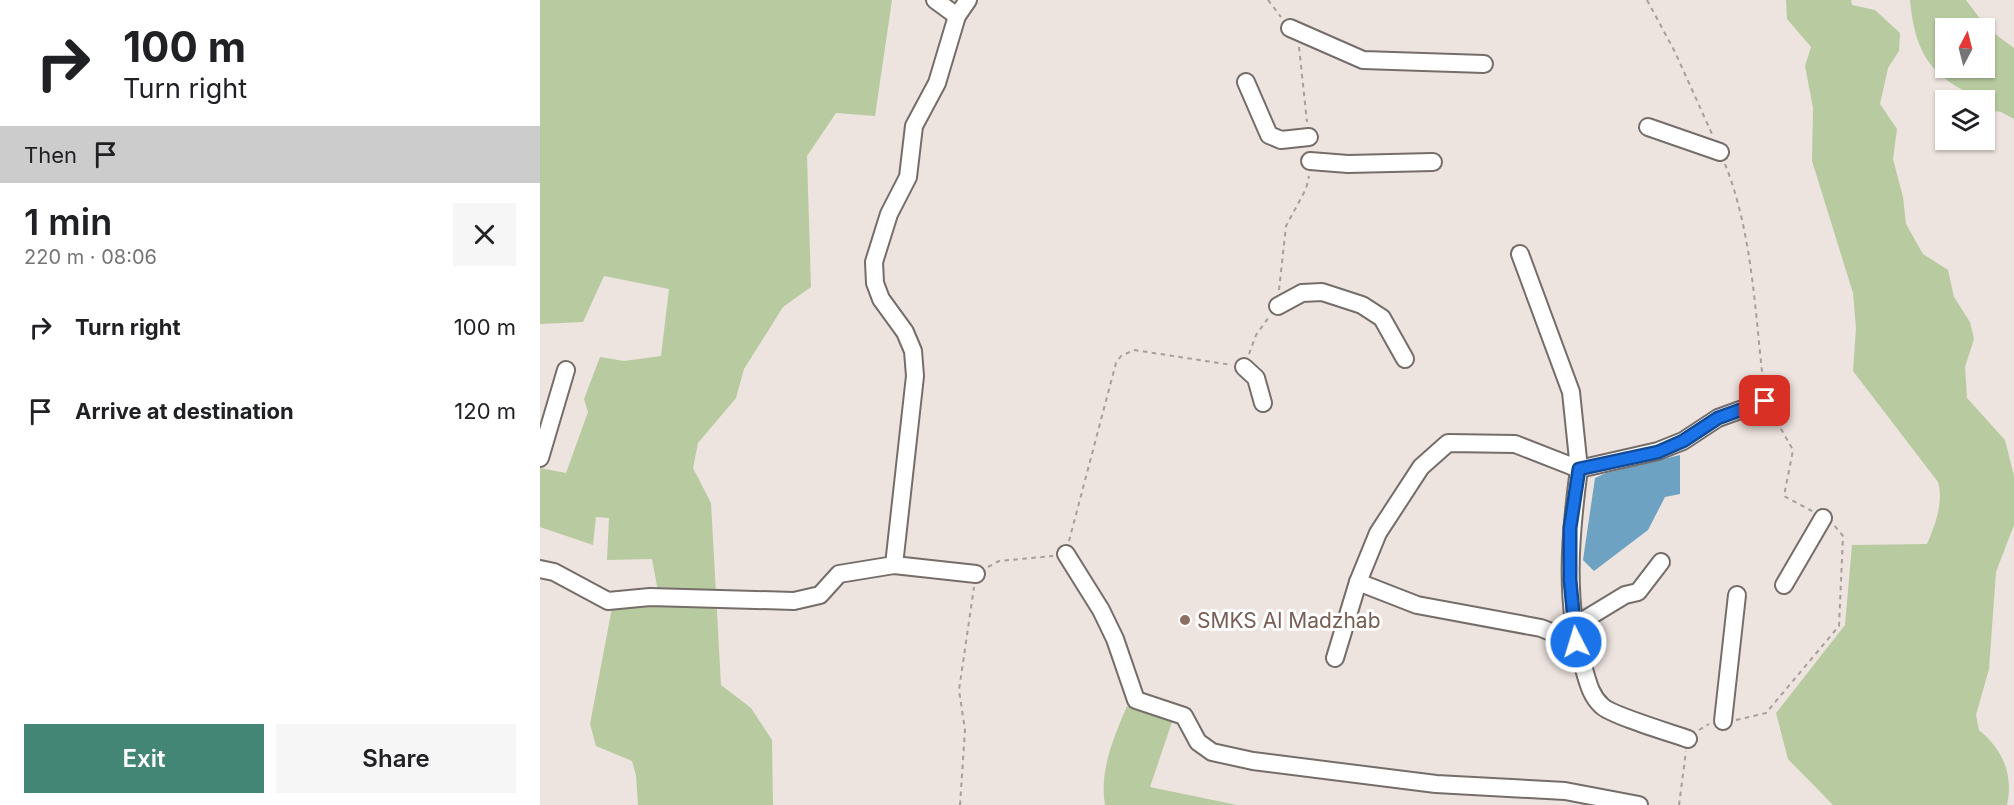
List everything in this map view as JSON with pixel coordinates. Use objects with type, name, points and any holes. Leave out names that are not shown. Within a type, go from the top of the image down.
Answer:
[{"type":"street","points":[[935,0],[957,16]]},
{"type":"street","points":[[894,565],[915,376],[913,351],[905,332],[881,298],[874,283],[874,262],[889,214],[908,177],[914,126],[937,83],[957,16],[968,0]]},
{"type":"street","points":[[1290,28],[1363,60],[1485,64]]},
{"type":"street","points":[[1246,82],[1269,135],[1281,140],[1309,137]]},
{"type":"street","points":[[1648,127],[1720,152]]},
{"type":"street","points":[[1310,161],[1348,164],[1433,162]]},
{"type":"street","points":[[1520,254],[1571,392],[1579,469],[1570,528],[1575,634],[1592,695],[1603,708],[1688,739]]},
{"type":"street","points":[[1278,306],[1302,293],[1322,292],[1362,305],[1382,318],[1406,359]]},
{"type":"street","points":[[1244,367],[1256,378],[1263,403]]},
{"type":"street","points":[[540,458],[566,370]]},
{"type":"street","points":[[1335,658],[1358,582],[1378,533],[1421,467],[1448,443],[1515,444],[1579,469],[1658,452],[1683,441],[1718,418],[1765,401]]},
{"type":"street","points":[[1784,585],[1823,518]]},
{"type":"street","points":[[1066,554],[1101,610],[1115,639],[1136,700],[1184,716],[1198,742],[1212,752],[1254,761],[1436,784],[1565,791],[1639,805]]},
{"type":"street","points":[[1358,582],[1417,605],[1575,634],[1625,595],[1638,592],[1661,561]]},
{"type":"street","points":[[540,568],[554,572],[608,601],[650,597],[794,601],[820,595],[839,574],[894,565],[976,574]]},
{"type":"street","points":[[1723,721],[1737,595]]},
{"type":"path","points":[[1269,0],[1290,28],[1299,46],[1304,69],[1309,137]]},
{"type":"path","points":[[1647,0],[1675,52],[1732,183],[1746,248],[1765,401],[1793,450],[1784,496],[1840,529],[1843,536],[1839,626],[1766,713],[1706,726],[1688,739],[1679,805]]},
{"type":"path","points":[[960,805],[965,730],[959,690],[976,574],[999,561],[1066,554],[1116,363],[1121,356],[1134,350],[1244,367],[1256,335],[1278,306],[1286,226],[1306,189],[1310,161]]},
{"type":"green space","points":[[540,0],[892,0],[875,116],[836,113],[807,156],[811,287],[783,307],[744,369],[736,398],[698,443],[693,468],[711,503],[721,685],[751,708],[772,740],[773,805],[638,805],[636,775],[632,761],[596,746],[590,724],[612,608],[659,597],[652,559],[607,560],[609,518],[596,517],[593,545],[540,527],[540,468],[566,473],[588,412],[584,399],[600,357],[624,361],[661,356],[669,289],[604,276],[583,322],[540,324]]},
{"type":"green space","points":[[1786,0],[1851,0],[1852,5],[1875,10],[1900,33],[1899,51],[1888,68],[1880,104],[1897,129],[1893,159],[1903,197],[1906,224],[1923,254],[1948,270],[1954,297],[1970,322],[1974,339],[1965,367],[1967,398],[2005,440],[2014,476],[2014,525],[1996,572],[1989,669],[1976,715],[1979,730],[1994,745],[2004,763],[2009,783],[2007,805],[1833,805],[1788,759],[1776,713],[1845,625],[1852,545],[1927,544],[1936,521],[1940,489],[1938,482],[1853,371],[1856,328],[1853,293],[1812,161],[1813,108],[1805,66],[1811,47],[1787,19]]},
{"type":"green space","points":[[1910,0],[1966,0],[1980,18],[1935,18],[1935,69],[1923,53],[1914,29]]},
{"type":"green space","points":[[1995,34],[2014,48],[2014,119],[1995,111],[1995,90],[1963,90],[1945,78],[1995,78]]},
{"type":"green space","points":[[1127,706],[1172,722],[1150,787],[1237,805],[1105,805],[1106,767]]},
{"type":"water","points":[[1680,455],[1680,494],[1665,497],[1648,530],[1594,571],[1583,560],[1595,478],[1606,473]]},
{"type":"place","name":"SMKS Al Madzhab","points":[[1185,620]]},
{"type":"route","points":[[1576,642],[1570,580],[1570,528],[1579,469],[1658,452],[1683,441],[1718,418],[1765,401]]}]
